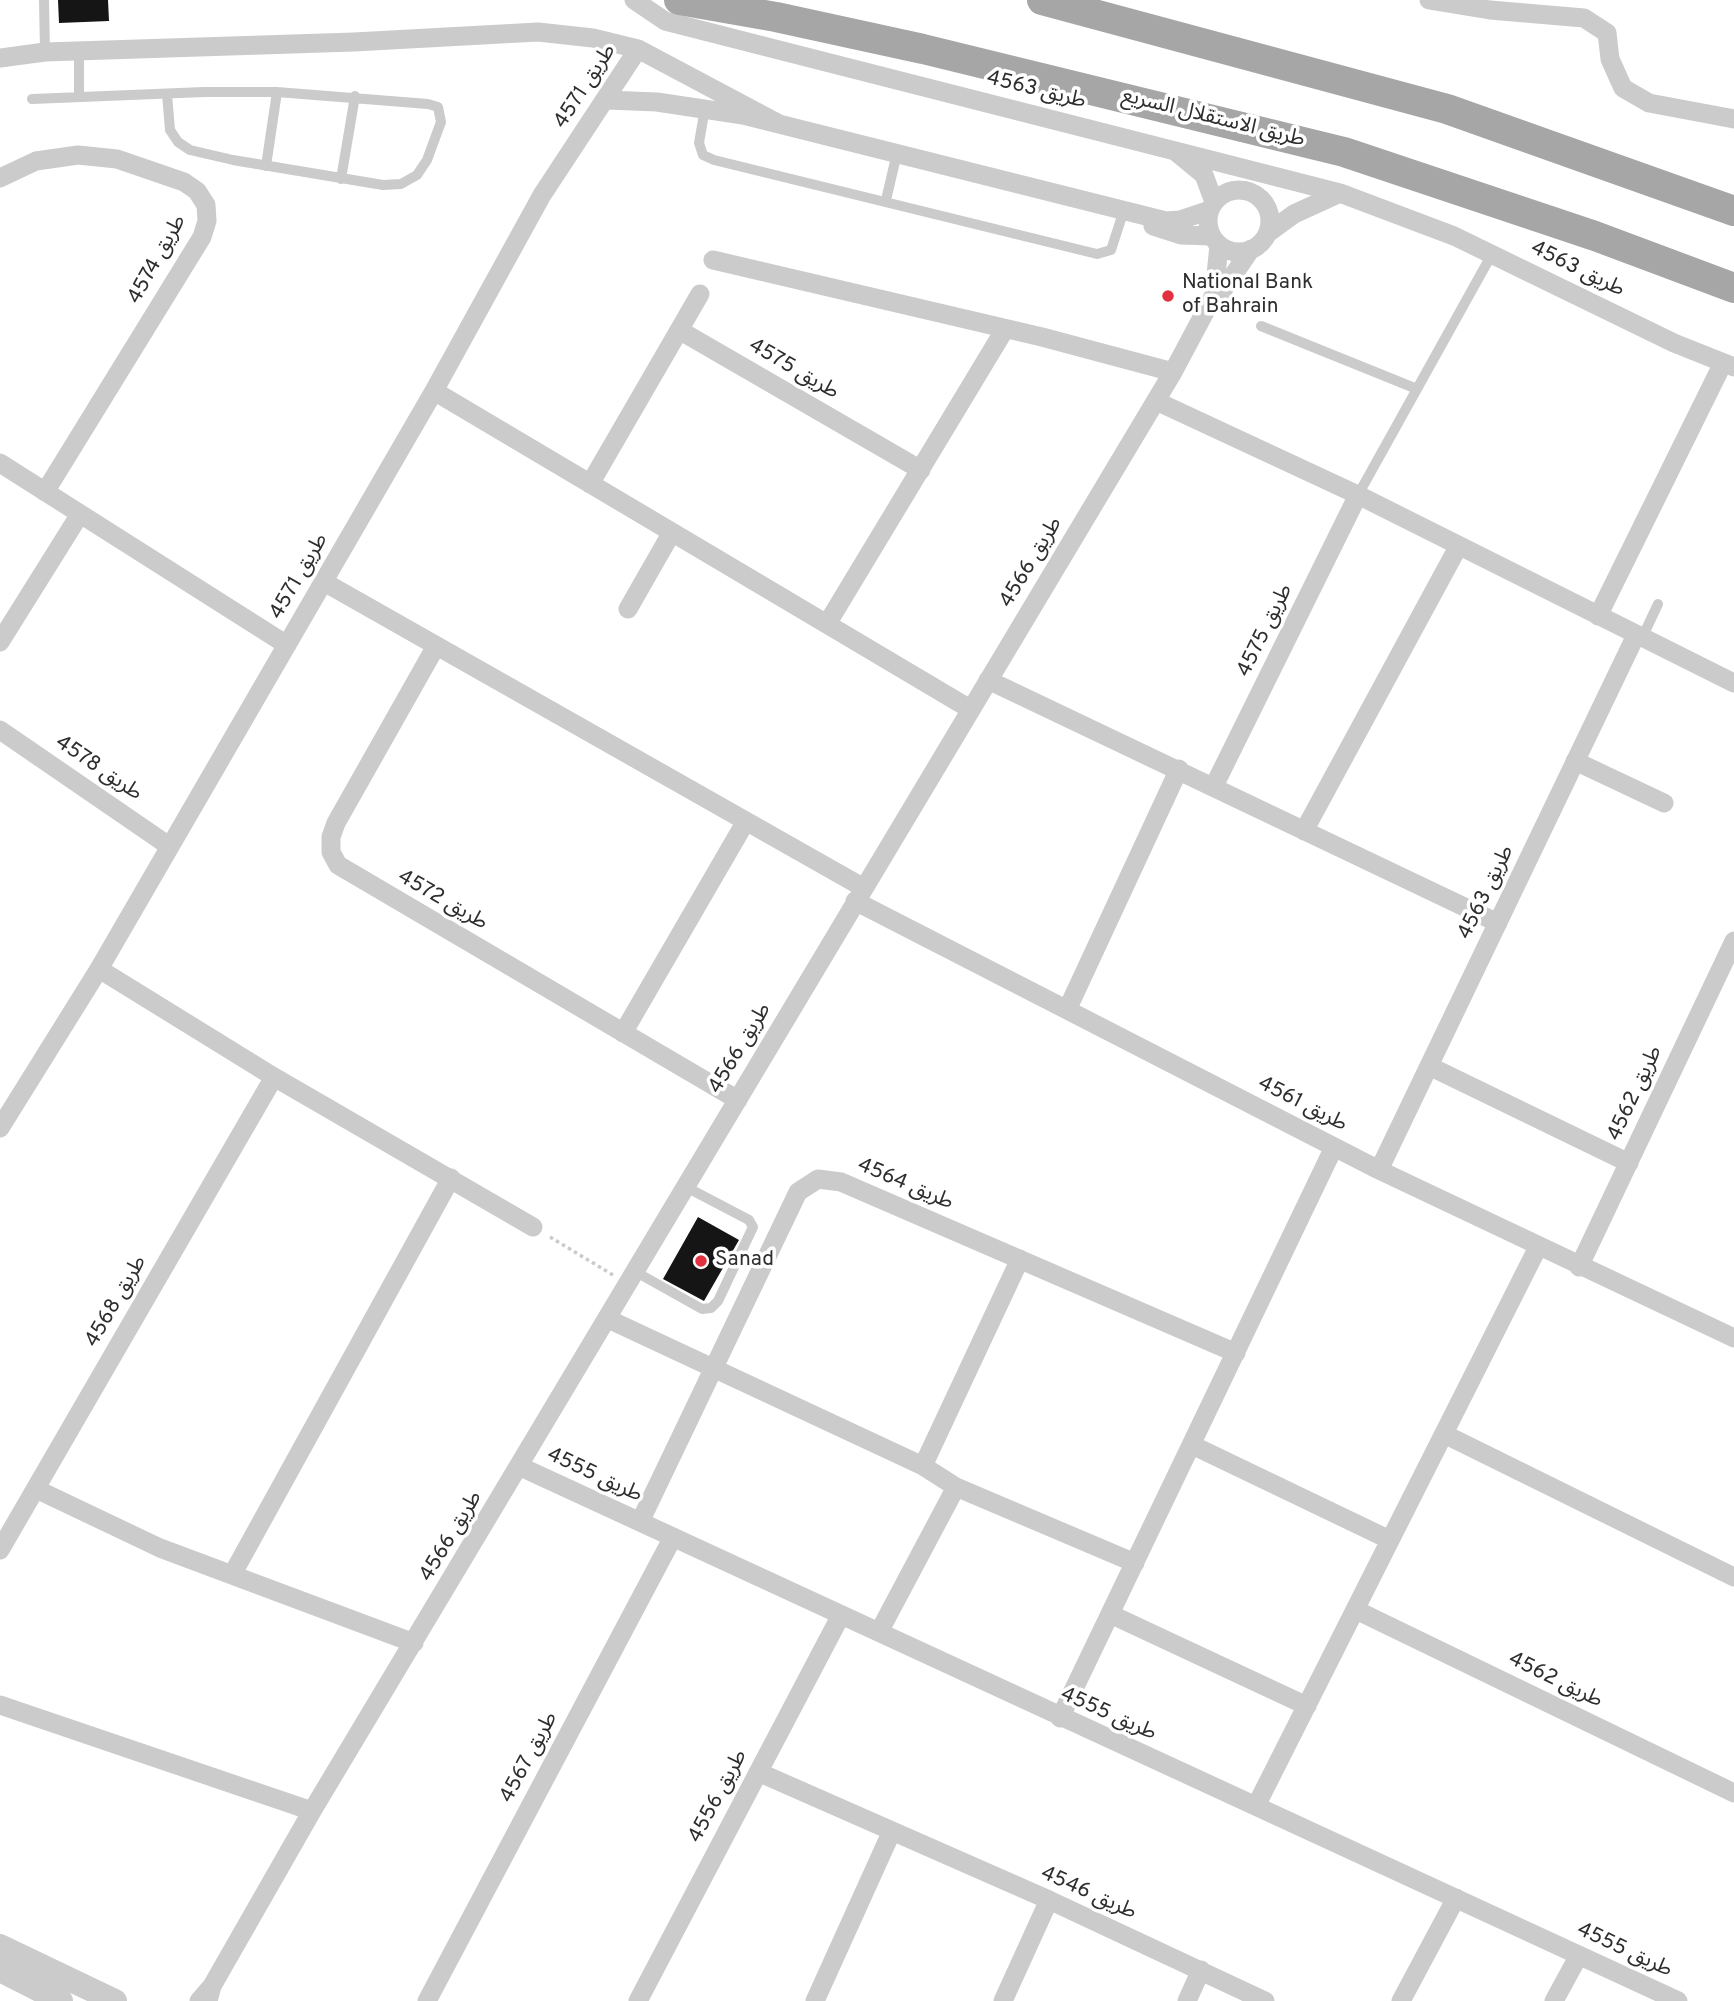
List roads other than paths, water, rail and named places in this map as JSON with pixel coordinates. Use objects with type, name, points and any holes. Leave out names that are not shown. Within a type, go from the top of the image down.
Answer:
[{"type":"main road","name":"طريق الاستقلال السريع","points":[[679,0],[776,16],[936,52],[1344,152],[1595,236],[1734,288]]},
{"type":"main road","points":[[1042,0],[1447,109],[1734,211]]},
{"type":"street","name":"طريق 4563","points":[[634,0],[665,21],[1340,193],[1492,253],[1674,342],[1729,365]]},
{"type":"street","points":[[1429,0],[1492,5],[1584,18],[1607,33],[1610,59],[1623,88],[1649,103],[1734,119]]},
{"type":"street","points":[[0,58],[45,52],[354,42],[538,32],[593,38],[638,49],[779,124]]},
{"type":"street","name":"طريق 4571","points":[[2,1119],[99,969],[435,391],[542,195],[607,100],[638,49]]},
{"type":"street","points":[[607,100],[705,108],[1167,221],[1180,220],[1212,206],[1228,191],[1237,190],[1255,194],[1262,199],[1270,215],[1268,233]]},
{"type":"street","points":[[1169,148],[1204,175],[1212,206],[1208,227],[1215,241]]},
{"type":"street","name":"طريق 4574","points":[[0,178],[37,161],[78,155],[117,159],[184,182],[197,191],[206,205],[207,221],[202,237],[45,492]]},
{"type":"street","points":[[1104,204],[1168,232],[1215,241],[1235,252],[1251,249],[1294,214],[1340,193]]},
{"type":"street","name":"طريق 4566","points":[[1208,311],[1218,279],[1215,241]]},
{"type":"street","name":"طريق 4566","points":[[206,1996],[312,1811],[521,1467],[1208,311],[1251,249]]},
{"type":"street","points":[[712,260],[1005,329],[1173,372]]},
{"type":"street","points":[[590,484],[700,294]]},
{"type":"street","points":[[827,624],[1005,329]]},
{"type":"street","name":"طريق 4575","points":[[679,330],[921,470]]},
{"type":"street","points":[[1598,616],[1729,365]]},
{"type":"street","points":[[435,391],[970,709]]},
{"type":"street","points":[[1156,401],[1358,495],[1734,683]]},
{"type":"street","points":[[0,463],[287,645]]},
{"type":"street","name":"طريق 4575","points":[[1214,786],[1358,495]]},
{"type":"street","points":[[0,642],[80,514]]},
{"type":"street","points":[[628,610],[672,532]]},
{"type":"street","points":[[1304,831],[1458,547]]},
{"type":"street","points":[[324,582],[746,821],[860,895]]},
{"type":"street","name":"طريق 4563","points":[[1379,1170],[1575,761],[1639,637]]},
{"type":"street","name":"طريق 4572","points":[[436,646],[336,824],[331,837],[331,852],[338,865],[738,1100]]},
{"type":"street","points":[[988,680],[1498,923]]},
{"type":"street","name":"طريق 4578","points":[[0,730],[169,846]]},
{"type":"street","points":[[1575,761],[1664,803]]},
{"type":"street","points":[[1066,1010],[1179,769]]},
{"type":"street","points":[[623,1033],[746,821]]},
{"type":"street","name":"طريق 4561","points":[[860,895],[1066,1010],[1379,1170],[1579,1267],[1734,1338]]},
{"type":"street","name":"طريق 4562","points":[[1579,1267],[1734,941]]},
{"type":"street","points":[[99,969],[274,1077],[533,1227]]},
{"type":"street","points":[[1429,1066],[1629,1163]]},
{"type":"street","name":"طريق 4568","points":[[0,1550],[274,1077]]},
{"type":"street","points":[[1060,1718],[1334,1147]]},
{"type":"street","points":[[232,1575],[451,1178]]},
{"type":"street","name":"طريق 4564","points":[[640,1522],[798,1192],[810,1182],[834,1179],[1236,1353]]},
{"type":"street","points":[[1256,1806],[1538,1247]]},
{"type":"street","points":[[923,1466],[1020,1259]]},
{"type":"street","points":[[608,1320],[923,1466],[956,1487],[1135,1563]]},
{"type":"street","points":[[1444,1434],[1734,1577]]},
{"type":"street","points":[[1192,1445],[1390,1540]]},
{"type":"street","name":"طريق 4555","points":[[521,1467],[1678,2001]]},
{"type":"street","points":[[879,1632],[956,1487]]},
{"type":"street","points":[[36,1489],[160,1548],[414,1643]]},
{"type":"street","name":"طريق 4567","points":[[428,2001],[673,1537]]},
{"type":"street","name":"طريق 4562","points":[[1356,1610],[1734,1793]]},
{"type":"street","points":[[1110,1614],[1307,1706]]},
{"type":"street","name":"طريق 4556","points":[[638,2001],[841,1615]]},
{"type":"street","points":[[0,1705],[312,1811]]},
{"type":"street","name":"طريق 4546","points":[[758,1772],[891,1833],[1049,1900],[1265,2001]]},
{"type":"street","points":[[815,2001],[891,1833]]},
{"type":"street","points":[[1401,2001],[1456,1898]]},
{"type":"street","points":[[1003,2001],[1049,1900]]},
{"type":"street","points":[[0,1946],[115,2001]]},
{"type":"street","points":[[1554,2001],[1579,1955]]},
{"type":"street","points":[[0,1970],[61,2001]]},
{"type":"street","points":[[1187,2001],[1201,1970]]},
{"type":"lane","points":[[44,0],[45,52]]},
{"type":"lane","points":[[79,51],[79,97]]},
{"type":"lane","points":[[32,99],[167,94],[277,92],[355,96],[433,105],[441,111],[441,122],[423,168],[410,181],[392,186],[210,156],[184,146],[173,136],[167,122],[167,94]]},
{"type":"lane","points":[[266,166],[277,92]]},
{"type":"lane","points":[[341,179],[355,96]]},
{"type":"lane","points":[[705,108],[699,143],[708,158],[1102,254],[1113,245],[1123,213]]},
{"type":"lane","points":[[886,200],[897,153]]},
{"type":"lane","points":[[1358,495],[1492,253]]},
{"type":"lane","points":[[1261,326],[1417,389]]},
{"type":"lane","points":[[1639,637],[1658,604]]},
{"type":"lane","points":[[632,1278],[702,1309],[711,1308],[718,1301],[753,1227],[749,1220],[686,1187]]},
{"type":"place","name":"National Bank of Bahrain","points":[[1168,296]]},
{"type":"place","name":"Sanad","points":[[701,1261]]}]
